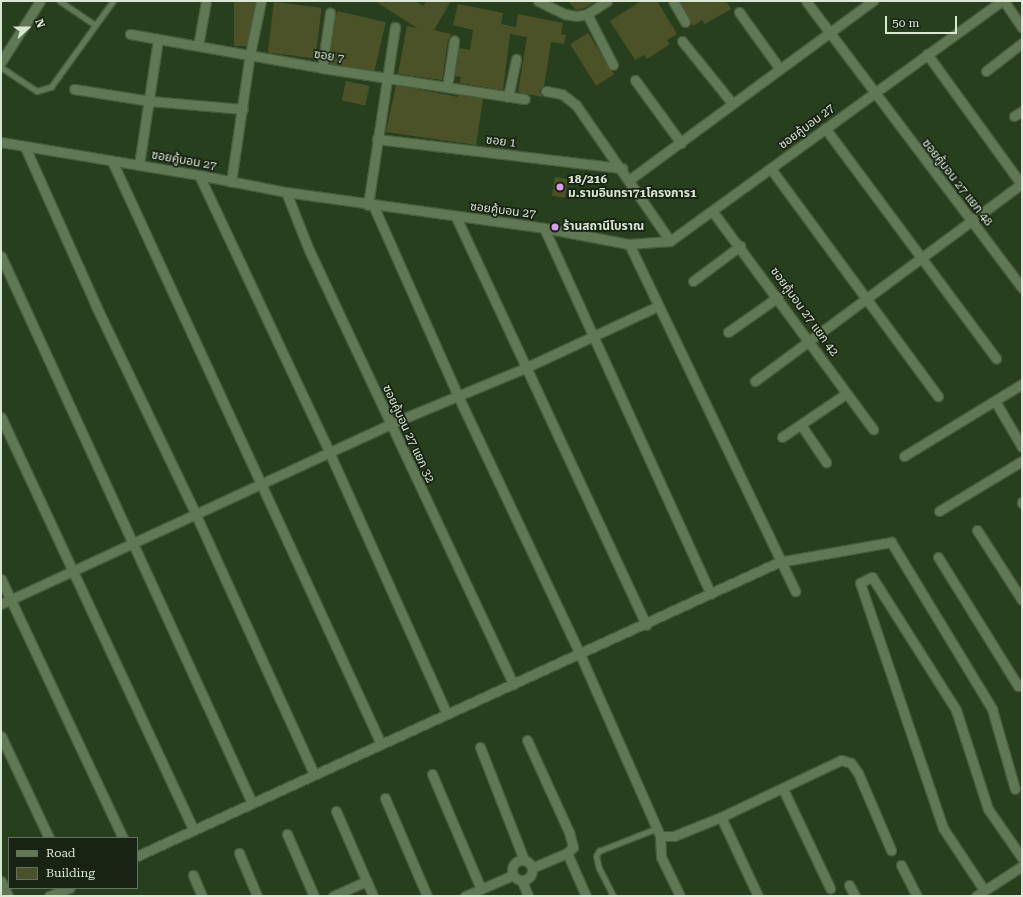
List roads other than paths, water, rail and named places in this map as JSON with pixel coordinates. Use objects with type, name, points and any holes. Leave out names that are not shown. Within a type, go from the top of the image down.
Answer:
[{"type":"street","points":[[1,62],[40,1]]},
{"type":"street","points":[[198,46],[206,1]]},
{"type":"street","points":[[231,182],[250,54],[261,1]]},
{"type":"street","points":[[538,1],[565,14],[587,14],[608,1]]},
{"type":"street","points":[[673,1],[685,22]]},
{"type":"street","name":"ซอยคู้บอน 27 แยก 48","points":[[806,1],[873,93],[1022,288]]},
{"type":"street","points":[[629,180],[780,69],[830,35],[873,1]]},
{"type":"street","points":[[1002,1],[1022,28]]},
{"type":"street","name":"ซอยคู้บอน 27","points":[[1,142],[199,174],[231,182],[286,192],[456,217],[544,228],[629,244],[670,241],[713,212],[825,128],[1002,1]]},
{"type":"street","points":[[739,12],[780,69]]},
{"type":"street","points":[[322,68],[330,14]]},
{"type":"street","points":[[587,14],[613,65]]},
{"type":"street","points":[[395,27],[377,139],[370,205],[579,652],[657,832],[661,857],[680,896]]},
{"type":"street","name":"ซอย 7","points":[[130,34],[250,54],[322,68],[525,100]]},
{"type":"street","points":[[139,165],[150,101],[158,39]]},
{"type":"street","points":[[446,87],[454,41]]},
{"type":"street","points":[[682,41],[732,104]]},
{"type":"street","points":[[986,71],[1022,44]]},
{"type":"street","points":[[754,381],[811,342],[1022,184],[927,54]]},
{"type":"street","points":[[508,97],[516,59]]},
{"type":"street","points":[[635,80],[681,143]]},
{"type":"street","points":[[74,89],[150,101],[243,109]]},
{"type":"street","points":[[546,91],[570,99],[622,168],[670,241]]},
{"type":"street","points":[[1014,116],[1022,111]]},
{"type":"street","points":[[825,128],[924,257],[996,358]]},
{"type":"street","name":"ซอย 1","points":[[377,139],[622,168]]},
{"type":"street","points":[[25,147],[96,306],[196,515],[314,774]]},
{"type":"street","points":[[112,161],[381,744]]},
{"type":"street","points":[[771,169],[938,396]]},
{"type":"street","points":[[199,174],[330,454],[447,714]]},
{"type":"street","name":"ซอยคู้บอน 27 แยก 32","points":[[286,192],[309,250],[513,684]]},
{"type":"street","name":"ซอยคู้บอน 27 แยก 42","points":[[713,212],[778,297],[873,429]]},
{"type":"street","points":[[456,217],[646,625]]},
{"type":"street","points":[[544,228],[711,594]]},
{"type":"street","points":[[629,244],[795,591]]},
{"type":"street","points":[[693,281],[740,246]]},
{"type":"street","points":[[1,256],[252,803]]},
{"type":"street","points":[[728,332],[778,297]]},
{"type":"street","points":[[1,604],[330,454],[390,424],[525,368],[658,306]]},
{"type":"street","points":[[904,456],[1022,384]]},
{"type":"street","points":[[782,437],[847,393]]},
{"type":"street","points":[[995,401],[1022,447]]},
{"type":"street","points":[[1,417],[194,830]]},
{"type":"street","points":[[801,424],[826,462]]},
{"type":"street","points":[[939,511],[1022,461]]},
{"type":"street","points":[[977,530],[1022,600]]},
{"type":"street","points":[[138,856],[513,684],[579,652],[646,625],[780,562],[891,542],[992,709],[1015,789]]},
{"type":"street","points":[[938,557],[1018,686],[1022,684]]},
{"type":"street","points":[[1022,858],[988,809],[956,710],[872,577],[860,583],[943,828],[980,893],[1022,866]]},
{"type":"street","points":[[1,579],[123,837]]},
{"type":"street","points":[[1,736],[49,837]]},
{"type":"street","points":[[527,740],[569,832],[572,847],[567,853],[532,868]]},
{"type":"street","points":[[480,747],[524,860],[532,868],[532,875],[522,881]]},
{"type":"street","points":[[657,832],[674,836],[783,789],[841,760],[851,763],[890,850]]},
{"type":"street","points":[[432,774],[481,889]]},
{"type":"street","points":[[783,789],[830,888]]},
{"type":"street","points":[[385,798],[427,896]]},
{"type":"street","points":[[336,810],[373,896]]},
{"type":"street","points":[[721,817],[758,896]]},
{"type":"street","points":[[287,834],[314,896]]},
{"type":"street","points":[[567,853],[586,896]]},
{"type":"street","points":[[239,854],[257,896]]},
{"type":"street","points":[[512,875],[514,864],[524,860]]},
{"type":"street","points":[[901,865],[916,896]]},
{"type":"street","points":[[193,875],[202,896]]},
{"type":"street","points":[[468,895],[512,875]]},
{"type":"street","points":[[512,875],[522,881],[528,896]]},
{"type":"street","points":[[1,881],[5,894]]},
{"type":"street","points":[[333,896],[367,881]]},
{"type":"street","points":[[849,885],[855,896]]},
{"type":"street","points":[[49,896],[67,889]]},
{"type":"lane","points":[[60,1],[94,24]]},
{"type":"lane","points":[[1,67],[30,88],[44,90],[51,87],[94,24],[113,1]]},
{"type":"lane","points":[[613,896],[599,869],[596,856],[599,851],[657,832]]},
{"type":"place","name":"18/216 ม.รามอินทรา71โครงการ1","points":[[560,187]]},
{"type":"place","name":"ร้านสถานีโบราณ","points":[[555,227]]}]
